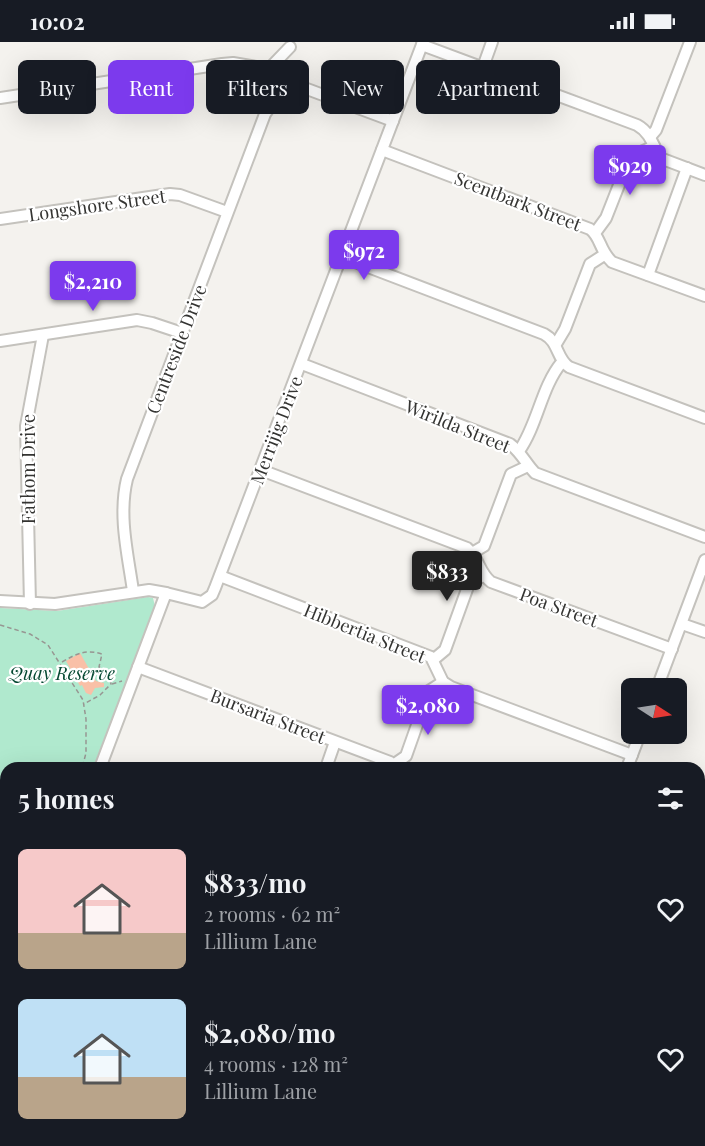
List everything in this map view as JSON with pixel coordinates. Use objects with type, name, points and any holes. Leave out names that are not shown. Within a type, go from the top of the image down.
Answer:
[{"type":"street","points":[[486,60],[492,42]]},
{"type":"street","points":[[595,233],[606,218],[630,157],[652,141],[690,42]]},
{"type":"street","points":[[422,43],[465,60]]},
{"type":"street","name":"Merrijig Drive","points":[[166,593],[195,602],[202,602],[212,595],[302,364],[422,43]]},
{"type":"street","points":[[280,60],[291,45]]},
{"type":"street","points":[[290,60],[291,45]]},
{"type":"street","points":[[0,98],[206,66]]},
{"type":"street","points":[[309,90],[393,121]]},
{"type":"street","points":[[560,96],[637,125],[644,129],[660,158],[705,175]]},
{"type":"street","name":"Centreside Drive","points":[[133,591],[123,511],[123,493],[265,114]]},
{"type":"street","name":"Scentbark Street","points":[[382,150],[582,226],[595,233],[604,255]]},
{"type":"street","points":[[648,275],[687,168]]},
{"type":"street","name":"Longshore Street","points":[[0,219],[170,194],[180,195],[227,212]]},
{"type":"street","points":[[556,344],[565,329],[590,264],[604,255],[612,262],[705,296]]},
{"type":"street","points":[[342,257],[544,334],[556,344],[562,362],[576,370],[705,418]]},
{"type":"street","points":[[0,341],[137,320],[182,333]]},
{"type":"street","name":"Fathom Drive","points":[[30,604],[26,426],[43,335]]},
{"type":"street","points":[[519,451],[528,437],[553,373],[562,362]]},
{"type":"street","name":"Wirilda Street","points":[[302,364],[510,444],[519,451],[535,473],[705,537]]},
{"type":"street","points":[[472,553],[484,546],[511,474],[528,466]]},
{"type":"street","points":[[261,470],[467,548],[472,553],[484,576],[470,581],[445,650],[433,660]]},
{"type":"street","points":[[661,678],[705,560]]},
{"type":"street","name":"Hibbertia Street","points":[[220,576],[431,657],[443,682],[451,687],[632,755]]},
{"type":"street","name":"Poa Street","points":[[484,576],[491,582],[672,649]]},
{"type":"street","points":[[0,601],[55,604],[133,591],[154,590],[166,593],[102,762]]},
{"type":"street","points":[[682,624],[705,632]]},
{"type":"street","name":"Bursaria Street","points":[[138,667],[390,762]]},
{"type":"street","points":[[399,762],[406,756],[429,691],[443,682]]},
{"type":"street","points":[[328,762],[335,742]]},
{"type":"street","points":[[629,762],[636,744]]},
{"type":"path","points":[[0,625],[30,634],[48,645],[61,662],[84,704],[86,753],[84,762]]},
{"type":"path","points":[[61,662],[82,651],[102,654],[99,667],[108,671],[111,684],[100,695],[84,704]]},
{"type":"green space","name":"Quay Reserve","points":[[148,597],[153,598],[155,606],[95,762],[0,762],[0,608],[57,611]]},
{"type":"building","points":[[80,653],[96,681],[104,683],[104,687],[95,688],[91,695],[86,693],[82,685],[80,686],[66,661]]}]
